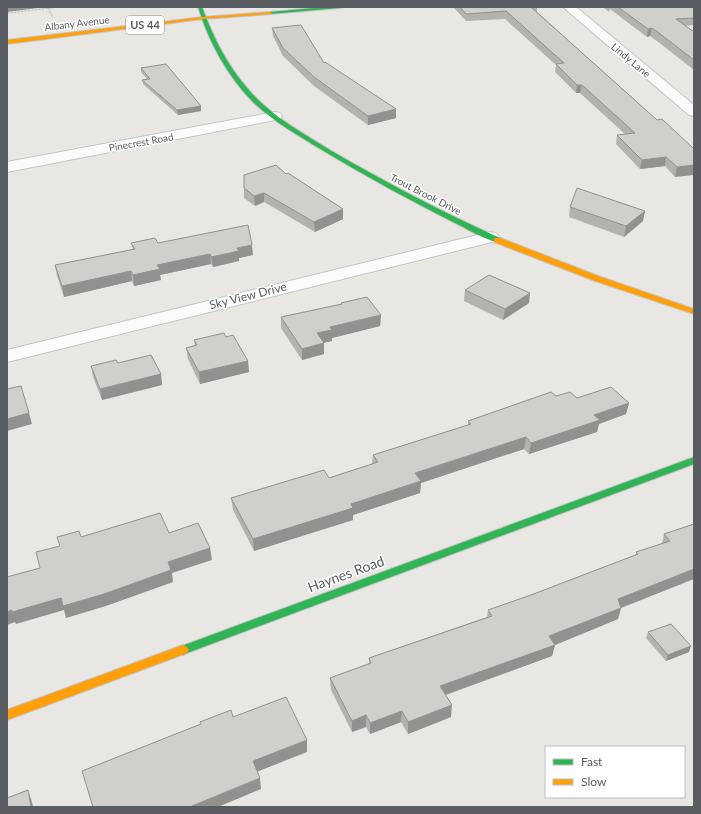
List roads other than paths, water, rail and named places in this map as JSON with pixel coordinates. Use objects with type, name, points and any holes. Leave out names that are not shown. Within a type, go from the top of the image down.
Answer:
[{"type":"main road","name":"Trout Brook Drive","points":[[200,7],[203,18],[227,67],[257,101],[275,116],[353,167],[422,204],[490,237],[623,288],[694,312]]},
{"type":"main road","name":"Albany Avenue","points":[[7,42],[203,18],[340,7]]},
{"type":"main road","name":"Haynes Road","points":[[7,715],[694,460]]},
{"type":"street","name":"Lindy Lane","points":[[569,7],[694,112]]},
{"type":"street","name":"Pinecrest Road","points":[[7,167],[275,116]]},
{"type":"street","name":"Sky View Drive","points":[[7,356],[490,237]]}]
